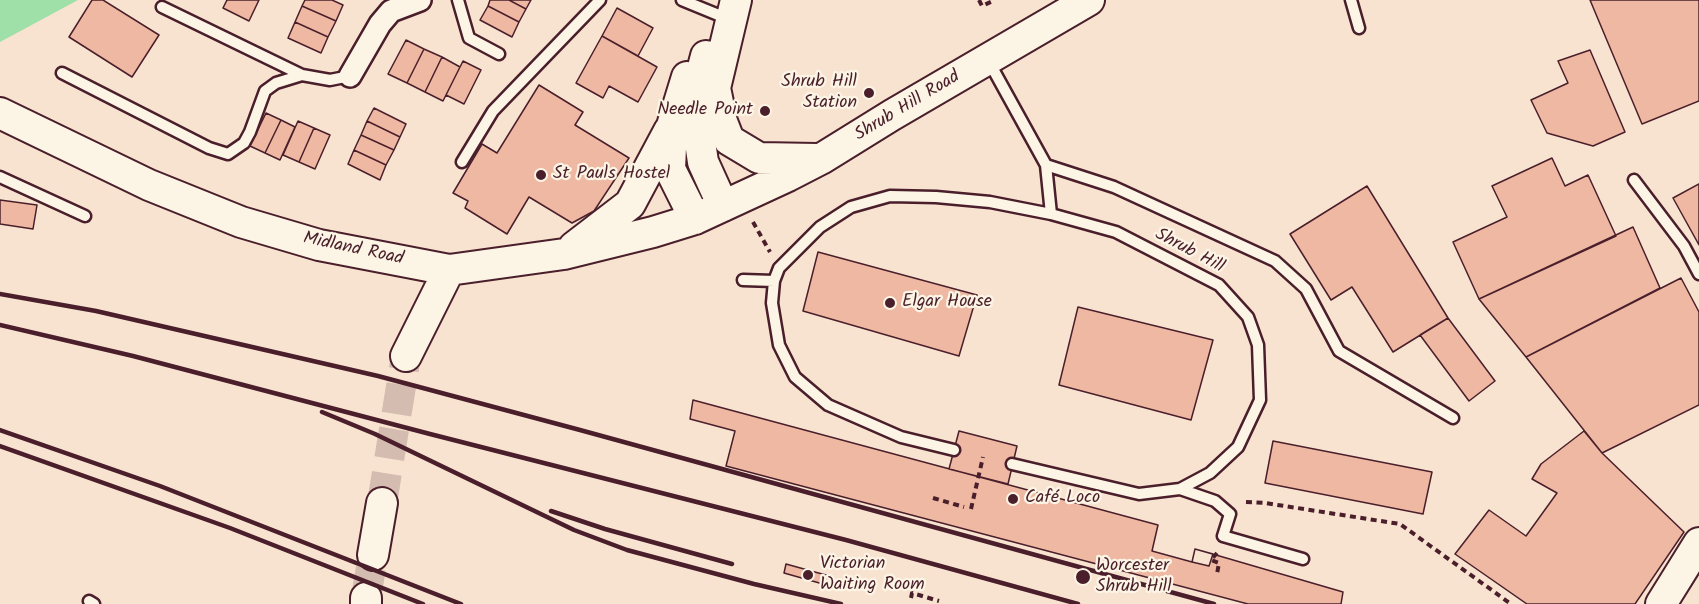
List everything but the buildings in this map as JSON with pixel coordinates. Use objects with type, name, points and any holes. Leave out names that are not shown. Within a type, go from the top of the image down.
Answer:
[{"type":"main road","name":"Shrub Hill Road","points":[[731,202],[821,159],[1089,0]]},
{"type":"main road","points":[[564,254],[630,204],[672,126],[688,74],[709,45],[728,5]]},
{"type":"main road","points":[[728,5],[716,88],[722,123],[729,140],[759,158],[821,159]]},
{"type":"main road","points":[[709,45],[694,102],[703,162],[731,202]]},
{"type":"main road","name":"Midland Road","points":[[0,112],[149,185],[241,222],[319,245],[449,270],[564,254],[654,232],[695,219],[731,202]]},
{"type":"main road","points":[[672,126],[670,169],[695,219]]},
{"type":"main road","points":[[406,356],[449,270]]},
{"type":"main road","points":[[373,555],[382,503]]},
{"type":"main road","points":[[1660,604],[1699,543]]},
{"type":"street","points":[[350,75],[380,24],[391,11],[420,0]]},
{"type":"lane","points":[[458,0],[469,38],[499,54]]},
{"type":"lane","points":[[462,162],[493,111],[600,0]]},
{"type":"lane","points":[[682,0],[728,5]]},
{"type":"lane","points":[[1351,0],[1359,28]]},
{"type":"lane","points":[[162,7],[302,75],[330,80],[350,75]]},
{"type":"lane","points":[[988,60],[1046,165],[1051,214]]},
{"type":"lane","points":[[62,73],[209,148],[228,154],[244,143],[265,91],[276,83],[302,75]]},
{"type":"lane","points":[[1046,165],[1114,187],[1275,261],[1306,289],[1339,351],[1453,418]]},
{"type":"lane","points":[[0,177],[85,216]]},
{"type":"lane","points":[[1634,180],[1684,246],[1699,274]]},
{"type":"lane","name":"Shrub Hill","points":[[954,450],[901,437],[828,405],[795,377],[779,345],[772,303],[774,281],[779,268],[820,227],[850,207],[890,196],[936,197],[990,202],[1051,214],[1116,232],[1200,275],[1219,285],[1248,317],[1258,345],[1260,400],[1238,447],[1210,473],[1180,489],[1139,495],[1012,464]]},
{"type":"lane","points":[[743,280],[774,281]]},
{"type":"lane","points":[[1180,489],[1215,501],[1230,514],[1223,536],[1303,559]]},
{"type":"path","points":[[979,0],[982,6],[995,0]]},
{"type":"path","points":[[731,202],[779,268]]},
{"type":"path","points":[[971,509],[983,457]]},
{"type":"path","points":[[933,498],[964,507]]},
{"type":"path","points":[[1215,501],[1265,503],[1400,524],[1511,604]]},
{"type":"path","points":[[910,598],[912,593],[939,601]]},
{"type":"green space","points":[[0,0],[78,0],[0,42]]},
{"type":"tunnel","points":[[382,503],[406,356]]},
{"type":"tunnel","points":[[366,598],[373,555]]},
{"type":"railway","points":[[0,294],[96,311],[378,376],[1214,604]]},
{"type":"railway","points":[[0,325],[133,356],[846,540],[1078,604]]},
{"type":"railway","points":[[322,412],[375,434],[574,530],[627,550],[754,584],[841,604]]},
{"type":"railway","points":[[0,430],[160,486],[461,604]]},
{"type":"railway","points":[[0,446],[230,528],[423,604]]},
{"type":"railway","points":[[551,511],[605,529],[732,564]]},
{"type":"place","name":"Shrub Hill Station","points":[[869,93]]},
{"type":"place","name":"Needle Point","points":[[765,111]]},
{"type":"place","name":"St Pauls Hostel","points":[[541,175]]},
{"type":"place","name":"Elgar House","points":[[890,303]]},
{"type":"place","name":"Café Loco","points":[[1013,499]]},
{"type":"place","name":"Victorian Waiting Room","points":[[808,575]]},
{"type":"place","name":"Worcester Shrub Hill","points":[[1083,577]]}]
